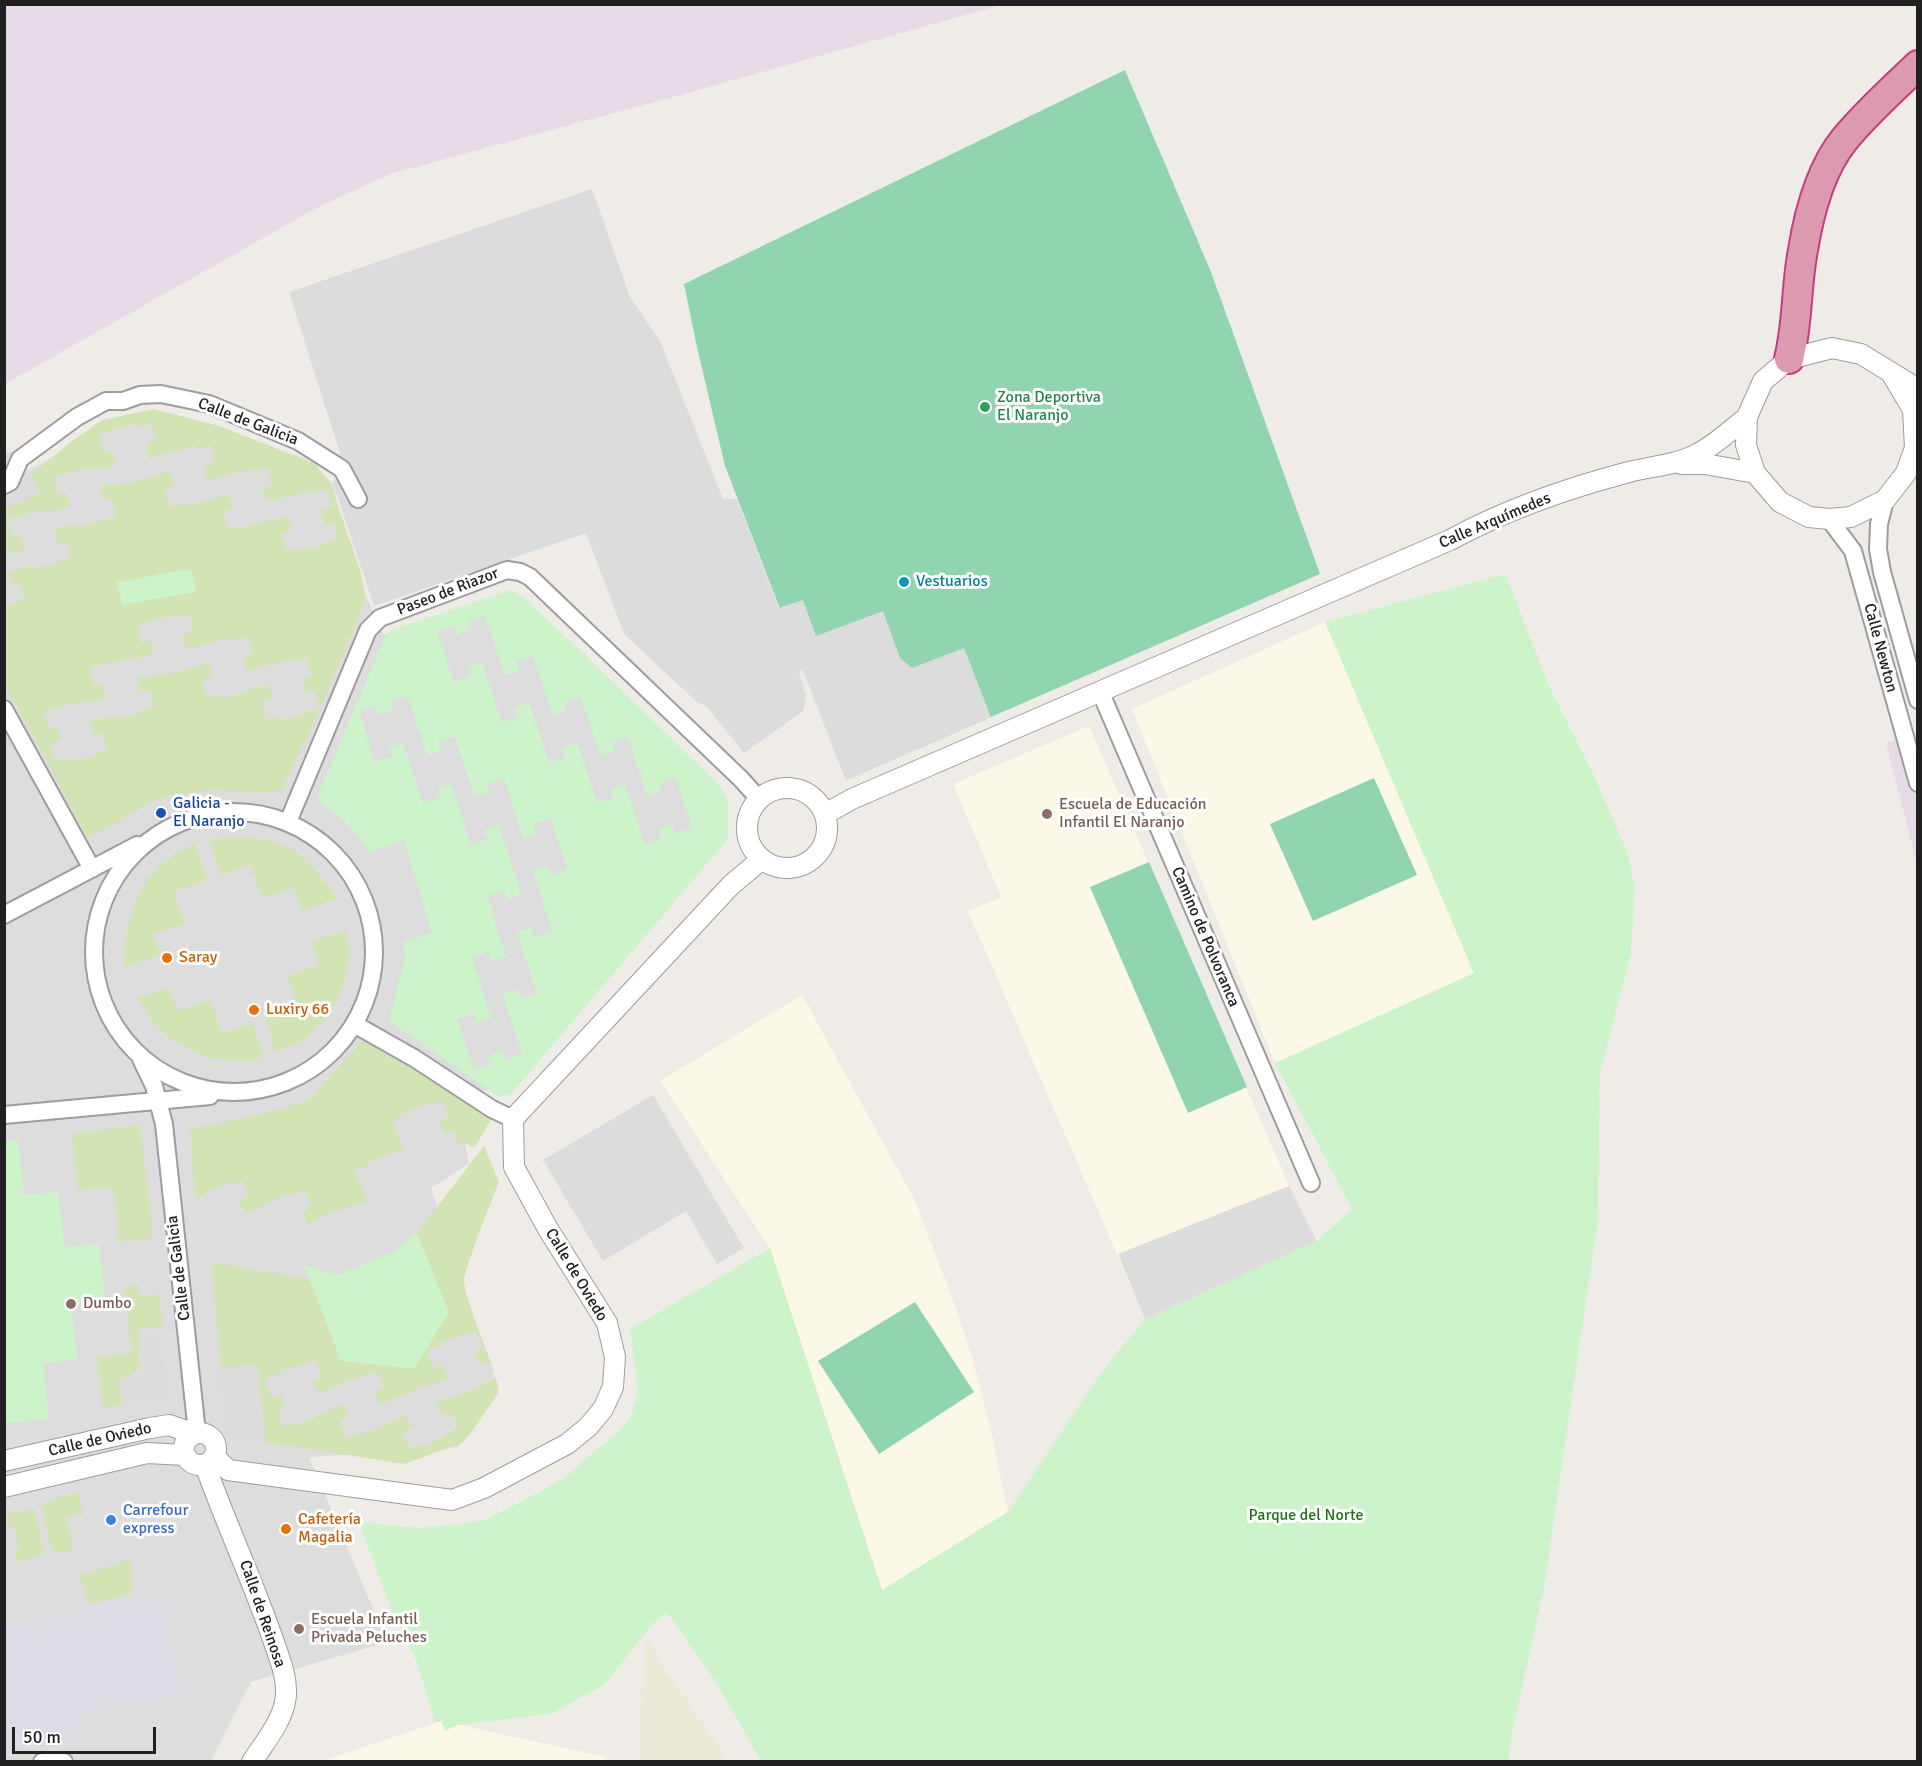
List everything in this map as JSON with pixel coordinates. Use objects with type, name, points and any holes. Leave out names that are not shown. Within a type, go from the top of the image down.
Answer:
[{"type":"highway","points":[[1789,359],[1796,333],[1803,251],[1817,191],[1827,167],[1844,140],[1917,65]]},
{"type":"street","points":[[1891,373],[1912,410],[1916,447],[1906,473],[1885,500],[1851,517],[1829,519],[1809,517],[1780,502],[1755,474],[1746,445],[1747,417],[1763,381],[1789,359],[1832,348],[1861,354],[1917,389]]},
{"type":"street","name":"Calle de Galicia","points":[[4,485],[10,482],[20,459],[77,417],[106,401],[123,401],[140,395],[161,394],[209,404],[298,441],[342,469],[358,499]]},
{"type":"street","name":"Calle Arquímedes","points":[[1666,465],[1699,453],[1747,417]]},
{"type":"street","name":"Calle Arquímedes","points":[[1100,691],[1450,540],[1482,522],[1575,488],[1630,471],[1666,465],[1705,464],[1755,474]]},
{"type":"street","name":"Calle Newton","points":[[1885,500],[1878,524],[1878,549],[1882,572],[1917,699]]},
{"type":"street","name":"Calle Newton","points":[[1829,519],[1852,551],[1917,783]]},
{"type":"street","name":"Paseo de Riazor","points":[[288,822],[368,630],[380,618],[507,570],[520,572],[530,577],[734,772],[759,799]]},
{"type":"street","points":[[825,814],[852,799],[1100,691]]},
{"type":"street","name":"Camino de Polvoranca","points":[[1100,691],[1311,1183]]},
{"type":"street","points":[[4,709],[92,869]]},
{"type":"street","points":[[798,789],[817,801],[825,814],[827,824],[824,843],[813,859],[802,865],[789,868],[776,866],[762,859],[750,842],[747,825],[751,811],[759,799],[774,790],[798,789]]},
{"type":"street","points":[[4,915],[166,827],[195,817],[220,813],[250,813],[288,822],[333,854],[359,889],[368,908],[374,967],[363,1009],[343,1042],[307,1073],[279,1085],[160,1102],[127,1103],[4,1116]]},
{"type":"street","points":[[138,844],[108,891],[95,933],[95,970],[106,1010],[141,1059],[177,1081],[196,1088],[229,1093]]},
{"type":"street","points":[[354,1024],[414,1058],[492,1109],[513,1119],[731,885],[762,859]]},
{"type":"street","name":"Calle de Galicia","points":[[141,1059],[160,1102],[164,1124],[196,1433]]},
{"type":"street","name":"Calle de Oviedo","points":[[210,1461],[237,1472],[452,1500],[484,1488],[567,1444],[588,1427],[603,1409],[613,1387],[615,1357],[607,1323],[554,1240],[514,1167],[513,1119]]},
{"type":"street","name":"Calle de Oviedo","points":[[4,1461],[169,1425],[196,1433]]},
{"type":"street","points":[[196,1433],[212,1438],[216,1447],[210,1461],[192,1464],[185,1455],[185,1442],[196,1433]]},
{"type":"street","name":"Calle de Oviedo","points":[[4,1487],[147,1454],[185,1455]]},
{"type":"street","name":"Calle de Reinosa","points":[[210,1461],[278,1655],[285,1684],[285,1701],[279,1720],[252,1761]]},
{"type":"street","points":[[42,1761],[64,1761]]},
{"type":"shaded area","points":[[5,4],[1001,5],[390,174],[320,206],[5,384]]},
{"type":"shaded area","points":[[592,189],[630,297],[660,341],[723,499],[737,499],[779,608],[803,600],[816,636],[883,611],[900,658],[912,668],[964,648],[991,717],[846,780],[802,668],[799,673],[806,695],[803,711],[744,753],[707,707],[697,702],[624,634],[586,533],[374,606],[333,483],[344,466],[289,292]]},
{"type":"shaded area","points":[[159,419],[230,439],[333,483],[349,559],[384,635],[495,606],[678,773],[703,842],[517,1082],[456,1099],[469,1164],[431,1188],[498,1388],[458,1447],[309,1457],[387,1642],[251,1682],[211,1761],[5,1762],[5,483],[111,425]]},
{"type":"shaded area","points":[[11,451],[40,492],[5,509],[5,454]]},
{"type":"shaded area","points":[[1325,622],[1474,974],[1275,1063],[1132,709]]},
{"type":"shaded area","points":[[1089,726],[1289,1186],[1317,1241],[1145,1319],[968,911],[1001,897],[953,784]]},
{"type":"shaded area","points":[[1917,733],[1917,864],[1886,743]]},
{"type":"shaded area","points":[[802,995],[915,1201],[972,1357],[990,1426],[1008,1512],[882,1590],[770,1248],[660,1081]]},
{"type":"shaded area","points":[[653,1095],[744,1248],[717,1264],[686,1211],[603,1261],[543,1160]]},
{"type":"shaded area","points":[[1289,1186],[1317,1241],[1145,1319],[1118,1254]]},
{"type":"shaded area","points":[[161,1330],[170,1398],[122,1405],[118,1380],[146,1376],[140,1333]]},
{"type":"shaded area","points":[[257,1364],[266,1442],[225,1439],[215,1368]]},
{"type":"shaded area","points":[[161,1594],[180,1694],[78,1713],[82,1738],[5,1752],[5,1624]]},
{"type":"shaded area","points":[[441,1721],[606,1757],[606,1762],[320,1762]]},
{"type":"green space","name":"Zona Deportiva El Naranjo","points":[[1125,70],[1211,272],[1320,574],[846,780],[725,466],[684,284]]},
{"type":"green space","points":[[154,409],[219,426],[314,463],[329,481],[360,569],[366,599],[316,718],[281,790],[268,792],[212,790],[158,798],[88,838],[5,684],[5,607],[24,600],[21,584],[11,585],[8,571],[32,566],[33,569],[70,559],[66,542],[57,543],[54,529],[77,524],[78,527],[116,517],[112,499],[103,501],[100,486],[123,482],[124,484],[171,472],[174,487],[165,489],[169,507],[229,495],[232,509],[223,511],[227,528],[241,526],[241,528],[288,516],[291,531],[282,533],[286,550],[323,546],[323,543],[338,540],[334,523],[324,525],[322,510],[331,508],[328,490],[313,493],[312,491],[266,502],[263,488],[272,486],[269,468],[254,471],[253,469],[207,480],[205,466],[215,463],[211,446],[196,449],[195,446],[149,458],[146,444],[156,441],[152,424],[138,427],[137,424],[100,434],[103,452],[113,451],[116,465],[91,470],[90,467],[54,477],[57,495],[67,493],[70,507],[45,512],[45,509],[8,519],[12,537],[21,535],[24,549],[5,553],[5,510],[39,492],[31,475],[102,420]],"holes":[[[174,615],[175,618],[190,615],[193,632],[183,635],[186,649],[234,637],[235,640],[249,637],[253,654],[243,657],[246,671],[293,659],[294,661],[308,658],[312,676],[302,678],[305,693],[315,691],[319,708],[281,720],[280,717],[266,719],[262,701],[272,699],[269,685],[222,698],[221,695],[207,698],[203,680],[213,677],[210,663],[163,676],[161,673],[137,678],[140,692],[150,690],[153,708],[139,711],[139,714],[90,721],[93,735],[103,733],[107,751],[92,754],[93,757],[54,761],[50,743],[60,741],[57,727],[48,729],[44,711],[81,701],[82,703],[106,698],[103,684],[94,686],[90,668],[127,658],[128,660],[153,655],[150,641],[141,643],[137,625]]]},
{"type":"green space","points":[[191,569],[196,592],[122,605],[117,582]]},
{"type":"green space","name":"Parque del Norte","points":[[1505,574],[1550,688],[1592,771],[1627,852],[1635,887],[1631,954],[1600,1073],[1598,1220],[1544,1588],[1508,1761],[761,1761],[716,1682],[667,1612],[651,1626],[604,1685],[550,1714],[457,1725],[445,1731],[441,1721],[435,1722],[416,1659],[391,1609],[359,1522],[421,1528],[483,1521],[560,1481],[619,1431],[632,1414],[638,1391],[630,1329],[770,1248],[882,1590],[1008,1512],[1098,1377],[1145,1319],[1317,1241],[1352,1209],[1275,1063],[1474,973],[1325,622]]},
{"type":"green space","points":[[511,590],[524,597],[720,785],[728,802],[728,839],[511,1094],[498,1096],[389,1021],[405,957],[403,942],[432,933],[404,840],[369,853],[346,823],[316,800],[385,637],[391,630]],"holes":[[[485,616],[505,675],[519,671],[516,662],[533,656],[553,716],[566,711],[564,702],[581,697],[600,756],[614,751],[612,742],[628,737],[648,796],[662,792],[659,783],[676,778],[692,828],[675,834],[672,824],[659,829],[662,838],[645,844],[625,784],[611,789],[614,798],[597,803],[577,743],[563,748],[566,758],[549,763],[529,703],[515,708],[518,717],[502,723],[482,663],[468,667],[470,677],[454,682],[437,632],[454,626],[457,635],[471,630],[469,621]],[[408,696],[427,756],[441,751],[438,742],[455,737],[475,797],[489,793],[486,784],[504,778],[523,838],[536,834],[533,824],[551,819],[568,870],[550,875],[547,866],[533,871],[552,931],[535,937],[531,928],[517,932],[537,993],[520,998],[517,989],[503,994],[522,1054],[505,1060],[501,1051],[488,1055],[490,1065],[474,1070],[457,1019],[474,1014],[477,1023],[491,1018],[472,958],[489,952],[492,961],[506,957],[487,896],[504,891],[507,900],[521,895],[499,825],[485,830],[488,839],[471,845],[451,784],[438,788],[440,798],[423,803],[403,743],[390,747],[392,757],[375,762],[359,712],[376,706],[379,715],[393,710],[391,702]]]},
{"type":"green space","points":[[1374,778],[1417,875],[1313,921],[1270,824]]},
{"type":"green space","points":[[229,837],[265,840],[293,850],[315,870],[337,899],[302,911],[294,888],[262,898],[251,865],[220,875],[209,840]]},
{"type":"green space","points":[[195,843],[207,880],[174,891],[185,924],[153,934],[160,955],[124,967],[128,927],[140,893],[162,865]]},
{"type":"green space","points":[[1149,862],[1247,1087],[1188,1113],[1090,887]]},
{"type":"green space","points":[[346,930],[350,955],[342,990],[324,1019],[305,1039],[276,1053],[266,1018],[298,1007],[287,976],[319,965],[312,942]]},
{"type":"green space","points":[[169,988],[177,1011],[211,1000],[221,1033],[253,1023],[263,1056],[253,1061],[209,1058],[169,1037],[153,1023],[137,998]]},
{"type":"green space","points":[[363,1040],[492,1118],[474,1148],[464,1142],[459,1143],[454,1130],[445,1134],[439,1121],[449,1117],[442,1100],[428,1106],[427,1103],[392,1120],[404,1151],[389,1154],[354,1170],[367,1201],[330,1213],[308,1224],[302,1211],[312,1207],[305,1190],[291,1196],[289,1193],[245,1214],[240,1200],[249,1196],[242,1180],[228,1185],[227,1183],[195,1199],[190,1129],[263,1114],[309,1100]]},
{"type":"green space","points":[[140,1125],[153,1238],[119,1242],[113,1187],[78,1190],[72,1134]]},
{"type":"green space","points":[[18,1140],[24,1195],[58,1192],[65,1247],[99,1244],[105,1300],[71,1304],[77,1359],[43,1363],[49,1419],[5,1423],[4,1142]]},
{"type":"green space","points":[[484,1146],[499,1182],[473,1250],[464,1282],[495,1377],[489,1362],[480,1365],[474,1352],[483,1348],[476,1331],[439,1343],[440,1346],[427,1351],[433,1368],[443,1364],[448,1378],[425,1387],[424,1385],[380,1405],[375,1391],[384,1388],[377,1371],[340,1383],[341,1385],[318,1394],[312,1381],[321,1377],[315,1360],[278,1372],[278,1375],[265,1380],[272,1397],[281,1394],[286,1407],[277,1411],[284,1428],[298,1422],[299,1424],[343,1404],[349,1417],[339,1421],[346,1438],[360,1433],[362,1435],[406,1415],[411,1428],[401,1432],[409,1449],[422,1444],[424,1446],[458,1429],[452,1412],[442,1415],[437,1402],[482,1387],[482,1384],[496,1378],[499,1392],[471,1433],[462,1443],[404,1464],[266,1442],[257,1364],[221,1368],[211,1263],[309,1279],[341,1361],[449,1313],[417,1233]]},
{"type":"green space","points":[[417,1233],[449,1313],[414,1369],[341,1361],[304,1265],[338,1275],[395,1251]]},
{"type":"green space","points":[[138,1285],[140,1296],[160,1294],[162,1326],[138,1329],[140,1368],[124,1379],[118,1380],[122,1405],[103,1408],[97,1357],[132,1353],[124,1287]]},
{"type":"green space","points":[[915,1302],[974,1392],[879,1454],[818,1361]]},
{"type":"green space","points":[[78,1491],[83,1513],[66,1517],[73,1550],[57,1554],[56,1551],[52,1552],[41,1505]]},
{"type":"green space","points":[[35,1509],[44,1554],[16,1562],[14,1550],[19,1549],[15,1528],[10,1529],[7,1514]]},
{"type":"green space","points":[[130,1560],[132,1594],[88,1604],[80,1575]]},
{"type":"green space","points":[[646,1638],[728,1761],[640,1761],[640,1705]]},
{"type":"place","name":"Zona Deportiva El Naranjo","points":[[985,407]]},
{"type":"place","name":"Vestuarios","points":[[904,582]]},
{"type":"place","name":"Galicia - El Naranjo","points":[[161,813]]},
{"type":"place","name":"Escuela de Educación Infantil El Naranjo","points":[[1047,814]]},
{"type":"place","name":"Saray","points":[[167,958]]},
{"type":"place","name":"Luxiry 66","points":[[254,1010]]},
{"type":"place","name":"Dumbo","points":[[71,1304]]},
{"type":"place","name":"Carrefour express","points":[[111,1520]]},
{"type":"place","name":"Cafetería Magalia","points":[[286,1529]]},
{"type":"place","name":"Escuela Infantil Privada Peluches","points":[[299,1629]]}]
